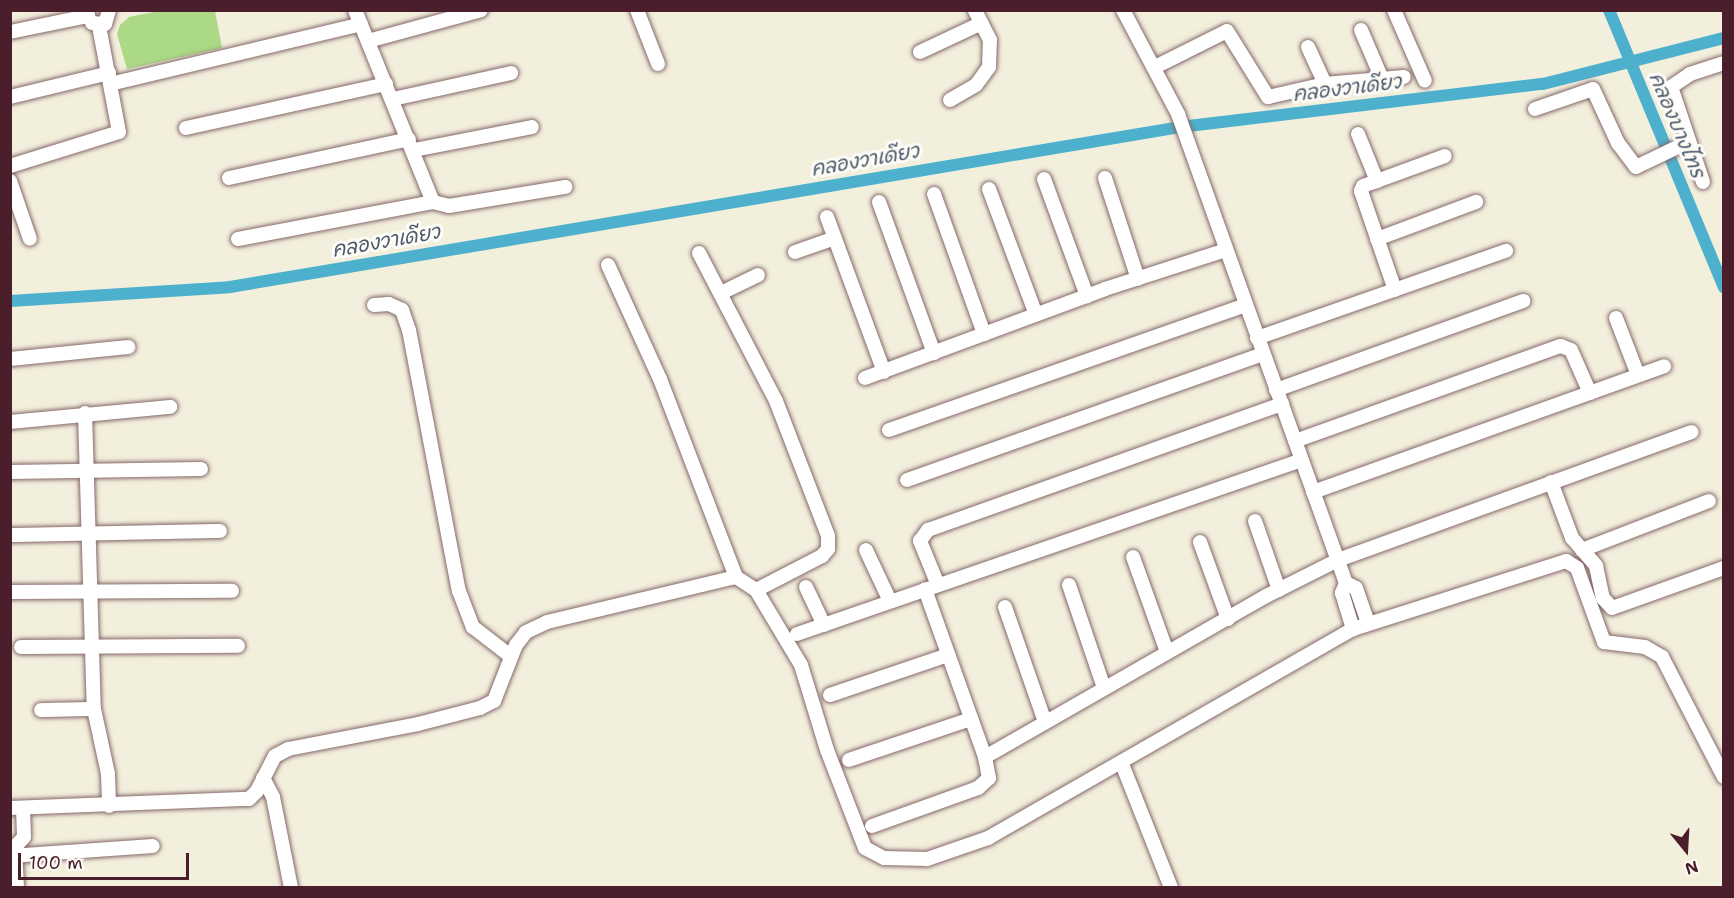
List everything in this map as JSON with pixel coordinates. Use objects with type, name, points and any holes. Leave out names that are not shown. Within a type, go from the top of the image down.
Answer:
[{"type":"street","points":[[355,10],[412,144],[433,202]]},
{"type":"street","points":[[368,41],[481,10]]},
{"type":"street","points":[[637,10],[658,64]]},
{"type":"street","points":[[950,100],[976,85],[989,67],[990,40],[975,10]]},
{"type":"street","points":[[1140,10],[1125,14],[1178,114],[1346,583],[1342,593],[1353,629]]},
{"type":"street","points":[[1394,10],[1425,81]]},
{"type":"street","points":[[99,26],[108,22],[112,11]]},
{"type":"street","points":[[10,32],[89,13],[99,26],[119,132],[10,166]]},
{"type":"street","points":[[920,52],[982,23]]},
{"type":"street","points":[[10,97],[361,24]]},
{"type":"street","points":[[1360,30],[1382,79]]},
{"type":"street","points":[[1155,67],[1227,31],[1264,96],[1325,84],[1404,77]]},
{"type":"street","points":[[1308,47],[1325,84]]},
{"type":"street","points":[[1702,182],[1683,145],[1671,87],[1690,74],[1724,63]]},
{"type":"street","points":[[393,99],[511,73]]},
{"type":"street","points":[[186,128],[386,84]]},
{"type":"street","points":[[1535,109],[1593,89],[1632,164],[1641,166],[1683,145]]},
{"type":"street","points":[[229,178],[412,144],[532,127]]},
{"type":"street","points":[[1358,134],[1377,181]]},
{"type":"street","points":[[1395,290],[1361,197],[1363,186],[1445,156]]},
{"type":"street","points":[[1105,178],[1138,279]]},
{"type":"street","points":[[1044,180],[1087,296]]},
{"type":"street","points":[[10,181],[30,239]]},
{"type":"street","points":[[238,239],[433,202],[449,206],[565,187]]},
{"type":"street","points":[[989,189],[1036,315]]},
{"type":"street","points":[[934,194],[984,334]]},
{"type":"street","points":[[879,202],[934,353]]},
{"type":"street","points":[[1377,239],[1476,202]]},
{"type":"street","points":[[827,217],[884,372]]},
{"type":"street","points":[[795,252],[834,238]]},
{"type":"street","points":[[866,378],[1087,296],[1226,250]]},
{"type":"street","points":[[1257,338],[1506,250]]},
{"type":"street","points":[[699,253],[777,401],[828,536],[828,549],[822,556],[756,590]]},
{"type":"street","points":[[608,265],[660,379],[736,577],[756,590],[801,665],[859,839],[873,854],[884,858],[927,859],[959,850],[1122,764],[1353,629],[1512,575],[1573,563],[1604,642],[1645,647],[1662,657],[1724,777]]},
{"type":"street","points":[[721,294],[758,275]]},
{"type":"street","points":[[1276,390],[1523,301]]},
{"type":"street","points":[[374,305],[389,304],[402,310],[409,330],[459,591],[469,618],[473,627],[489,642],[510,655]]},
{"type":"street","points":[[889,430],[1245,305]]},
{"type":"street","points":[[1616,318],[1638,375]]},
{"type":"street","points":[[1295,441],[1561,346],[1571,350],[1590,393]]},
{"type":"street","points":[[10,359],[128,347]]},
{"type":"street","points":[[907,480],[1263,354]]},
{"type":"street","points":[[1313,492],[1664,366]]},
{"type":"street","points":[[872,826],[985,784],[989,769],[948,655],[920,542],[928,530],[1282,404]]},
{"type":"street","points":[[10,422],[85,413],[170,407]]},
{"type":"street","points":[[85,413],[94,709],[108,774],[110,806]]},
{"type":"street","points":[[985,756],[1167,652],[1338,560],[1692,432]]},
{"type":"street","points":[[797,634],[1302,460]]},
{"type":"street","points":[[10,472],[201,469]]},
{"type":"street","points":[[1551,482],[1572,538],[1596,567],[1603,598],[1612,608],[1724,568]]},
{"type":"street","points":[[1582,550],[1709,501]]},
{"type":"street","points":[[1255,521],[1279,590]]},
{"type":"street","points":[[10,535],[220,531]]},
{"type":"street","points":[[1200,542],[1228,619]]},
{"type":"street","points":[[866,550],[890,601]]},
{"type":"street","points":[[1133,557],[1167,652]]},
{"type":"street","points":[[17,888],[13,851],[24,837],[17,808],[238,802],[257,791],[275,756],[288,749],[480,708],[494,701],[510,655],[526,632],[548,622],[736,577]]},
{"type":"street","points":[[1346,583],[1356,588],[1368,623]]},
{"type":"street","points":[[1070,585],[1104,688]]},
{"type":"street","points":[[806,587],[824,625]]},
{"type":"street","points":[[10,592],[232,591]]},
{"type":"street","points":[[1005,607],[1045,722]]},
{"type":"street","points":[[21,647],[238,646]]},
{"type":"street","points":[[830,695],[948,655]]},
{"type":"street","points":[[41,710],[94,709]]},
{"type":"street","points":[[849,760],[971,719]]},
{"type":"street","points":[[1122,764],[1170,888]]},
{"type":"street","points":[[263,778],[273,797],[291,888]]},
{"type":"street","points":[[13,851],[153,846]]},
{"type":"green space","points":[[159,11],[215,11],[222,48],[127,69],[117,34],[120,25],[129,17]]},
{"type":"waterway","name":"คลองบางไทร","points":[[1609,10],[1724,287]]},
{"type":"waterway","name":"คลองวาเดียว","points":[[10,301],[230,287],[1180,127],[1543,84],[1724,38]]}]
